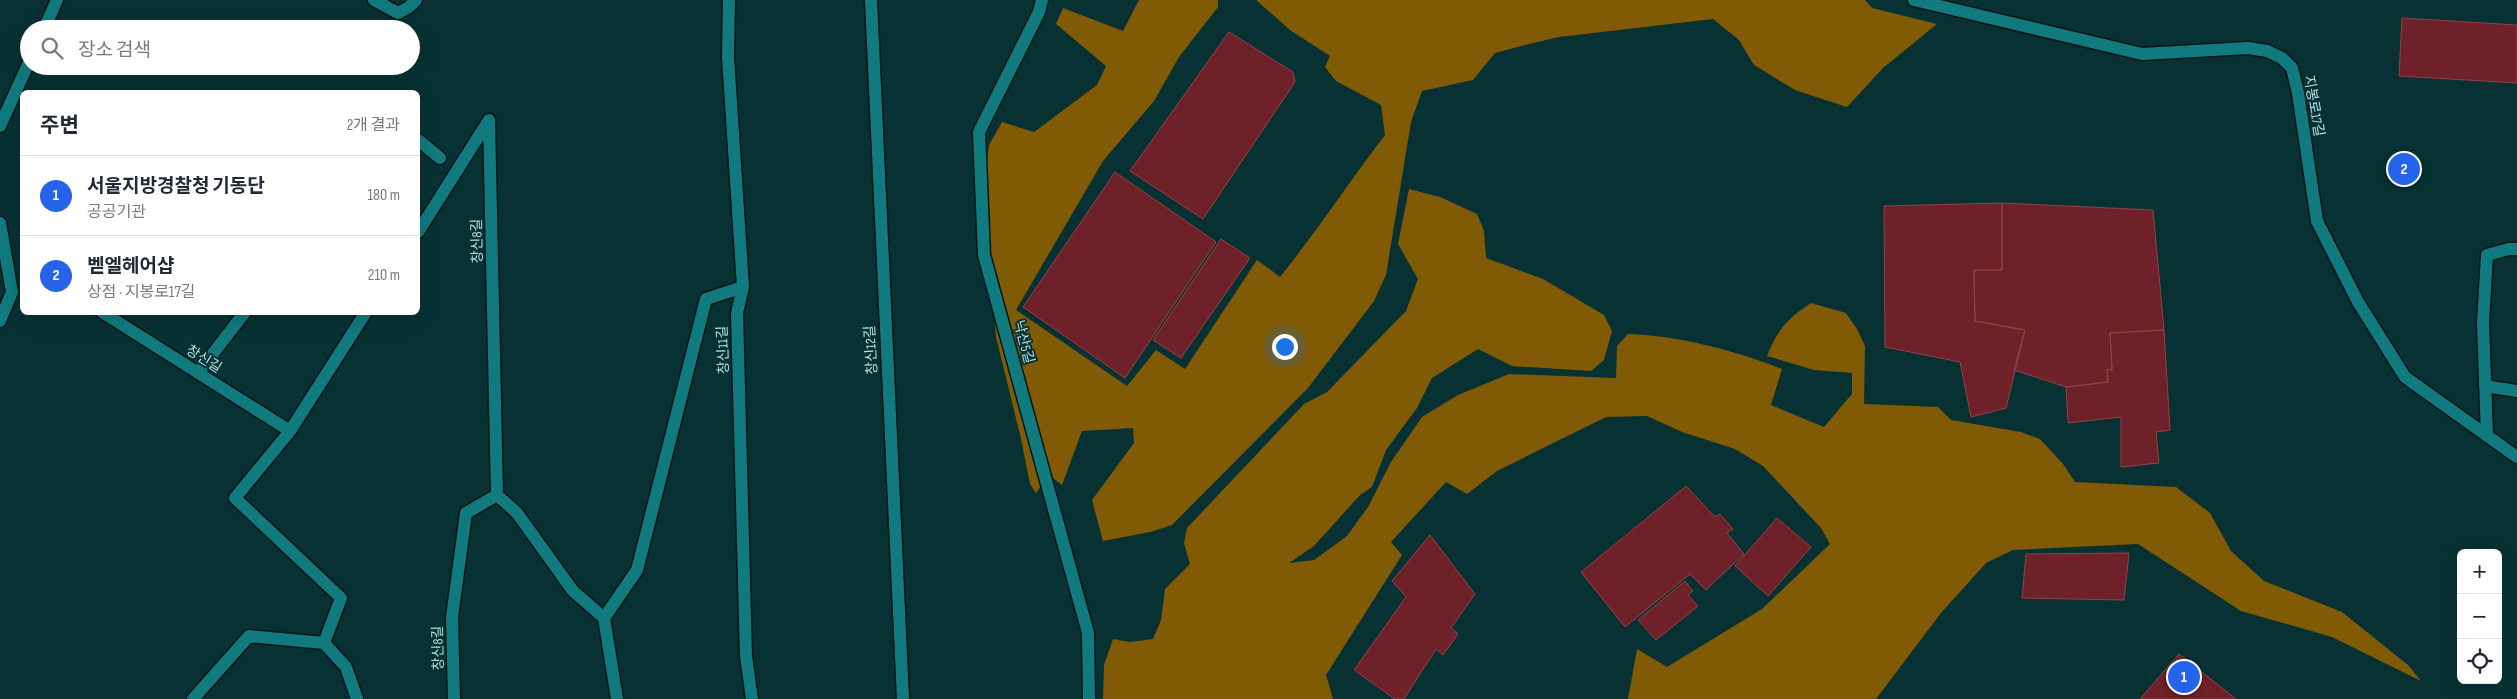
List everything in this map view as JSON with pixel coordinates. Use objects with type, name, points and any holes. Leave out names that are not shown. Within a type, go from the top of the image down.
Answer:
[{"type":"street","points":[[48,20],[57,0]]},
{"type":"street","points":[[374,0],[398,12],[409,7],[416,0]]},
{"type":"street","name":"창신11길","points":[[729,0],[728,57],[743,287],[737,313],[746,656],[752,699]]},
{"type":"street","name":"창신12길","points":[[871,0],[903,699]]},
{"type":"street","name":"낙산5길","points":[[1042,0],[1039,12],[979,132],[984,255],[1088,633],[1089,699]]},
{"type":"street","name":"지봉로17길","points":[[1914,0],[2142,54],[2248,48],[2267,51],[2282,58],[2292,68],[2298,93],[2317,221],[2358,302],[2405,377],[2517,457]]},
{"type":"street","points":[[0,126],[23,75]]},
{"type":"street","name":"창신8길","points":[[420,229],[489,120],[496,494],[466,513],[452,617],[454,699]]},
{"type":"street","points":[[420,142],[440,158]]},
{"type":"street","points":[[0,223],[17,291],[0,321]]},
{"type":"street","points":[[2487,436],[2483,323],[2487,255],[2509,249],[2517,249]]},
{"type":"street","points":[[604,618],[637,570],[706,299],[743,287]]},
{"type":"street","name":"창신길","points":[[107,315],[290,431]]},
{"type":"street","points":[[198,373],[243,315]]},
{"type":"street","points":[[324,642],[341,598],[235,498],[290,431],[364,315]]},
{"type":"street","points":[[2485,386],[2517,391]]},
{"type":"street","points":[[496,494],[516,514],[573,591],[604,618],[617,699]]},
{"type":"street","points":[[192,699],[249,636],[324,642],[346,667],[357,699]]},
{"type":"shaded area","points":[[1139,0],[1218,0],[1218,7],[1179,57],[1154,101],[1103,161],[1016,310],[1127,386],[1156,350],[1185,369],[1257,260],[1280,277],[1385,135],[1381,105],[1336,81],[1325,67],[1330,56],[1290,30],[1256,0],[1865,0],[1872,8],[1937,24],[1883,68],[1847,107],[1795,90],[1754,65],[1739,40],[1713,19],[1559,37],[1529,44],[1495,53],[1473,80],[1422,91],[1411,122],[1386,275],[1374,301],[1308,388],[1172,525],[1150,532],[1103,541],[1092,500],[1134,443],[1133,428],[1082,431],[1062,485],[1049,475],[1036,493],[1030,484],[996,337],[985,179],[989,145],[1002,122],[1034,132],[1097,85],[1106,66],[1056,24],[1063,8],[1123,31]]},
{"type":"shaded area","points":[[1409,189],[1440,197],[1477,214],[1484,231],[1486,258],[1543,279],[1604,315],[1612,331],[1604,360],[1591,371],[1512,366],[1478,349],[1432,378],[1417,408],[1386,450],[1372,487],[1360,495],[1314,546],[1289,563],[1314,560],[1347,536],[1368,507],[1391,462],[1422,417],[1458,395],[1509,374],[1616,378],[1617,346],[1628,334],[1648,335],[1706,345],[1782,369],[1771,405],[1824,427],[1852,394],[1852,373],[1814,370],[1767,356],[1784,325],[1811,303],[1846,313],[1857,329],[1865,346],[1864,404],[1938,407],[1951,420],[2021,432],[2040,439],[2063,464],[2075,482],[2176,487],[2210,513],[2231,551],[2264,581],[2342,612],[2408,665],[2421,681],[2332,637],[2241,611],[2138,544],[2013,550],[1986,563],[1941,613],[1876,699],[1628,699],[1637,649],[1667,667],[1762,609],[1830,544],[1821,528],[1763,466],[1735,449],[1682,432],[1647,416],[1606,417],[1497,471],[1467,494],[1446,482],[1391,542],[1402,555],[1326,675],[1333,699],[1103,699],[1104,665],[1113,639],[1130,642],[1153,639],[1161,620],[1165,589],[1190,564],[1184,543],[1187,528],[1304,404],[1327,392],[1406,311],[1418,279],[1398,244]]},
{"type":"building","points":[[2402,18],[2517,25],[2517,83],[2399,76]]},
{"type":"building","points":[[1229,32],[1293,72],[1295,82],[1203,219],[1130,171]]},
{"type":"building","points":[[1115,172],[1216,242],[1125,378],[1023,307]]},
{"type":"building","points":[[2002,203],[2002,270],[1974,270],[1975,321],[2025,330],[2006,408],[1971,417],[1960,362],[1885,347],[1884,206]]},
{"type":"building","points":[[2002,203],[2153,210],[2164,330],[2110,333],[2112,370],[2107,369],[2108,382],[2066,387],[2014,370],[2025,330],[1975,321],[1974,270],[2002,270]]},
{"type":"building","points":[[1221,239],[1250,258],[1181,358],[1153,340]]},
{"type":"building","points":[[2164,330],[2170,430],[2156,432],[2159,463],[2121,467],[2121,417],[2068,423],[2066,387],[2108,382],[2107,369],[2112,370],[2110,333]]},
{"type":"building","points":[[1686,486],[1715,517],[1720,514],[1733,529],[1727,533],[1744,554],[1706,590],[1690,574],[1625,627],[1581,572]]},
{"type":"building","points":[[1777,518],[1811,547],[1768,596],[1735,566]]},
{"type":"building","points":[[1430,535],[1475,594],[1451,628],[1458,634],[1443,655],[1436,649],[1404,699],[1395,699],[1354,670],[1406,597],[1392,581]]},
{"type":"building","points":[[2129,553],[2124,600],[2022,598],[2026,554]]},
{"type":"building","points":[[1685,581],[1693,591],[1688,595],[1698,606],[1656,640],[1638,620]]},
{"type":"building","points":[[2179,654],[2236,699],[2140,699]]},
{"type":"place","name":"벧엘헤어샵","points":[[2404,169]]},
{"type":"place","name":"서울지방경찰청 기동단","points":[[2184,677]]}]
